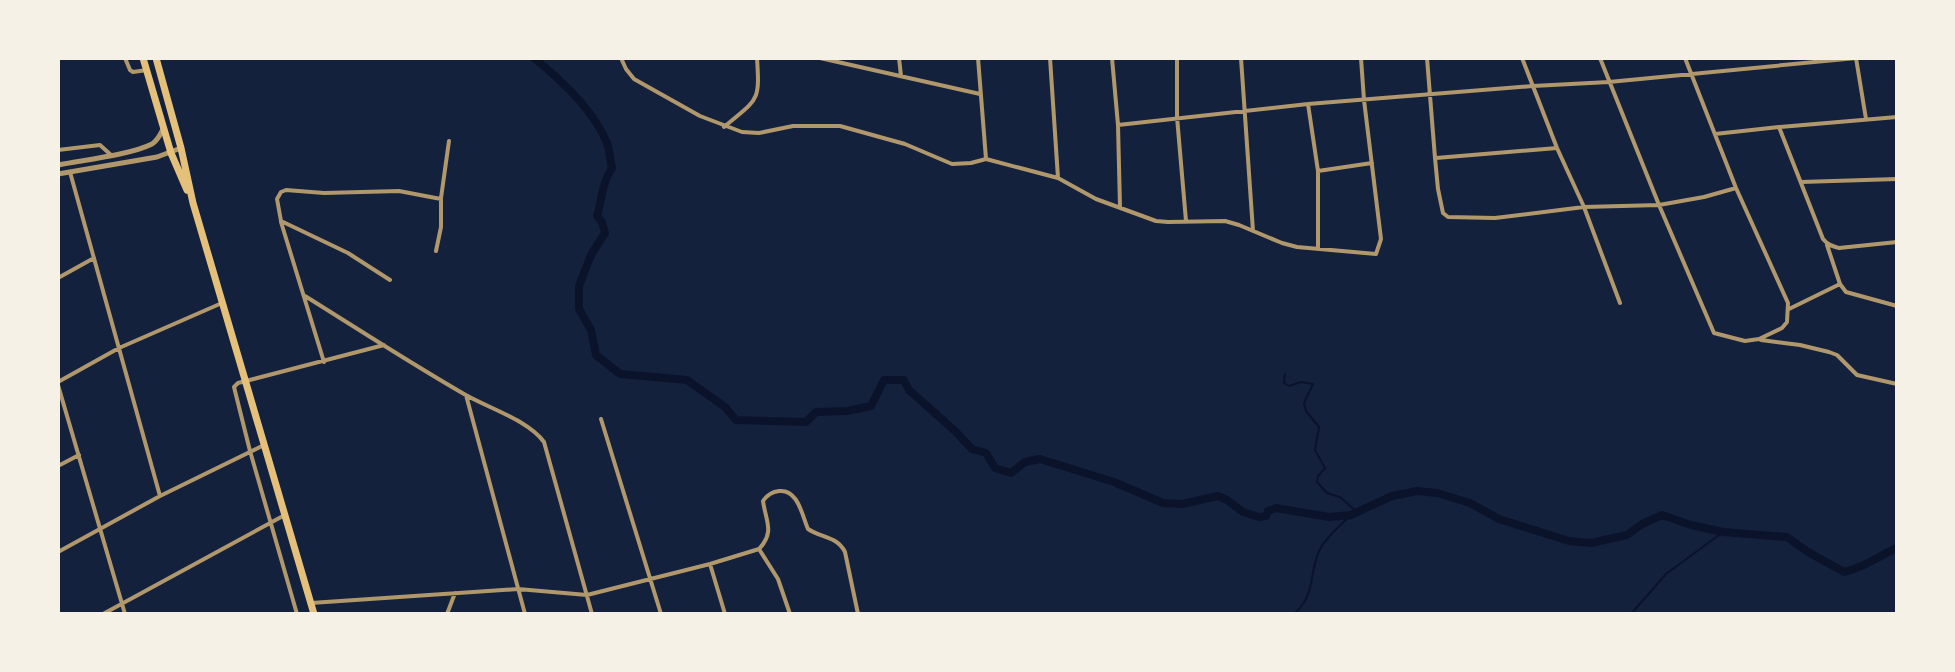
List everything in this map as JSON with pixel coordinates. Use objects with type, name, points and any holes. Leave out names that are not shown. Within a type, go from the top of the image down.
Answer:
[{"type":"highway","points":[[143,58],[171,153],[193,203]]},
{"type":"highway","points":[[156,58],[193,203],[314,614]]},
{"type":"street","points":[[125,58],[133,72],[147,70]]},
{"type":"street","points":[[621,58],[634,79],[700,116],[742,132],[759,133],[793,126],[840,126],[905,144],[952,164],[986,159],[1058,178],[1120,209],[1156,221],[1225,221],[1297,247],[1376,254],[1381,239],[1361,58]]},
{"type":"street","points":[[724,127],[755,101],[759,85],[757,58]]},
{"type":"street","points":[[820,58],[980,94]]},
{"type":"street","points":[[899,58],[901,76]]},
{"type":"street","points":[[978,58],[986,159]]},
{"type":"street","points":[[1050,58],[1058,178]]},
{"type":"street","points":[[1112,58],[1118,125],[1120,209]]},
{"type":"street","points":[[1177,58],[1177,117],[1186,221]]},
{"type":"street","points":[[1241,58],[1253,232]]},
{"type":"street","points":[[1427,58],[1438,189],[1443,213],[1448,217],[1495,218],[1584,207],[1659,205],[1736,188]]},
{"type":"street","points":[[1522,58],[1620,303]]},
{"type":"street","points":[[1600,58],[1714,333],[1745,341],[1759,339],[1829,352],[1837,355],[1857,375],[1897,384]]},
{"type":"street","points":[[1685,58],[1736,188],[1788,303],[1787,322],[1782,328],[1759,339]]},
{"type":"street","points":[[1118,125],[1308,104],[1609,82],[1856,58],[1866,119]]},
{"type":"street","points":[[1308,104],[1318,171],[1318,248]]},
{"type":"street","points":[[1715,134],[1897,117]]},
{"type":"street","points":[[1779,127],[1840,284],[1852,295],[1897,306]]},
{"type":"street","points":[[58,165],[151,144],[164,128]]},
{"type":"street","points":[[436,251],[449,141]]},
{"type":"street","points":[[58,150],[100,145],[111,155]]},
{"type":"street","points":[[58,174],[157,157],[181,148]]},
{"type":"street","points":[[1435,158],[1557,148]]},
{"type":"street","points":[[1318,171],[1372,163]]},
{"type":"street","points":[[70,172],[160,496]]},
{"type":"street","points":[[1801,182],[1897,179]]},
{"type":"street","points":[[324,362],[281,221],[277,199],[281,192],[399,191],[441,199]]},
{"type":"street","points":[[281,221],[348,253],[390,280]]},
{"type":"street","points":[[1826,243],[1839,248],[1897,242]]},
{"type":"street","points":[[58,278],[94,258]]},
{"type":"street","points":[[1789,309],[1840,284]]},
{"type":"street","points":[[305,296],[466,395],[533,430],[544,442],[592,614]]},
{"type":"street","points":[[125,614],[58,383],[119,348],[223,302]]},
{"type":"street","points":[[297,614],[250,451],[235,385],[384,345]]},
{"type":"street","points":[[466,395],[525,614]]},
{"type":"street","points":[[601,419],[661,614]]},
{"type":"street","points":[[58,552],[160,496],[264,445]]},
{"type":"street","points":[[58,466],[79,455]]},
{"type":"street","points":[[311,603],[518,589],[587,595],[759,549],[769,535],[764,498],[781,491],[795,497],[811,532],[842,545],[858,614]]},
{"type":"street","points":[[103,614],[286,515]]},
{"type":"street","points":[[759,549],[778,579],[790,614]]},
{"type":"street","points":[[710,564],[725,614]]},
{"type":"street","points":[[447,614],[455,593]]},
{"type":"waterway","points":[[534,58],[585,108],[609,149],[612,168],[604,185],[597,216],[605,233],[591,255],[579,286],[579,309],[591,330],[596,355],[620,374],[687,380],[725,407],[736,420],[806,422],[816,412],[871,406],[884,380],[904,380],[909,390],[972,449],[986,453],[995,468],[1011,473],[1025,462],[1040,459],[1114,482],[1163,503],[1182,504],[1218,496],[1243,512],[1259,517],[1276,508],[1329,517],[1351,515],[1392,496],[1417,491],[1437,493],[1470,503],[1499,519],[1569,541],[1591,543],[1627,535],[1662,515],[1723,532],[1787,537],[1844,572],[1897,548]]},
{"type":"waterway","points":[[1285,374],[1284,383],[1289,386],[1301,382],[1313,384],[1304,403],[1306,411],[1319,427],[1315,450],[1325,468],[1317,482],[1327,493],[1340,497],[1357,512]]},
{"type":"waterway","points":[[1294,614],[1306,599],[1320,549],[1351,515]]},
{"type":"waterway","points":[[1631,614],[1666,574],[1723,532]]}]
